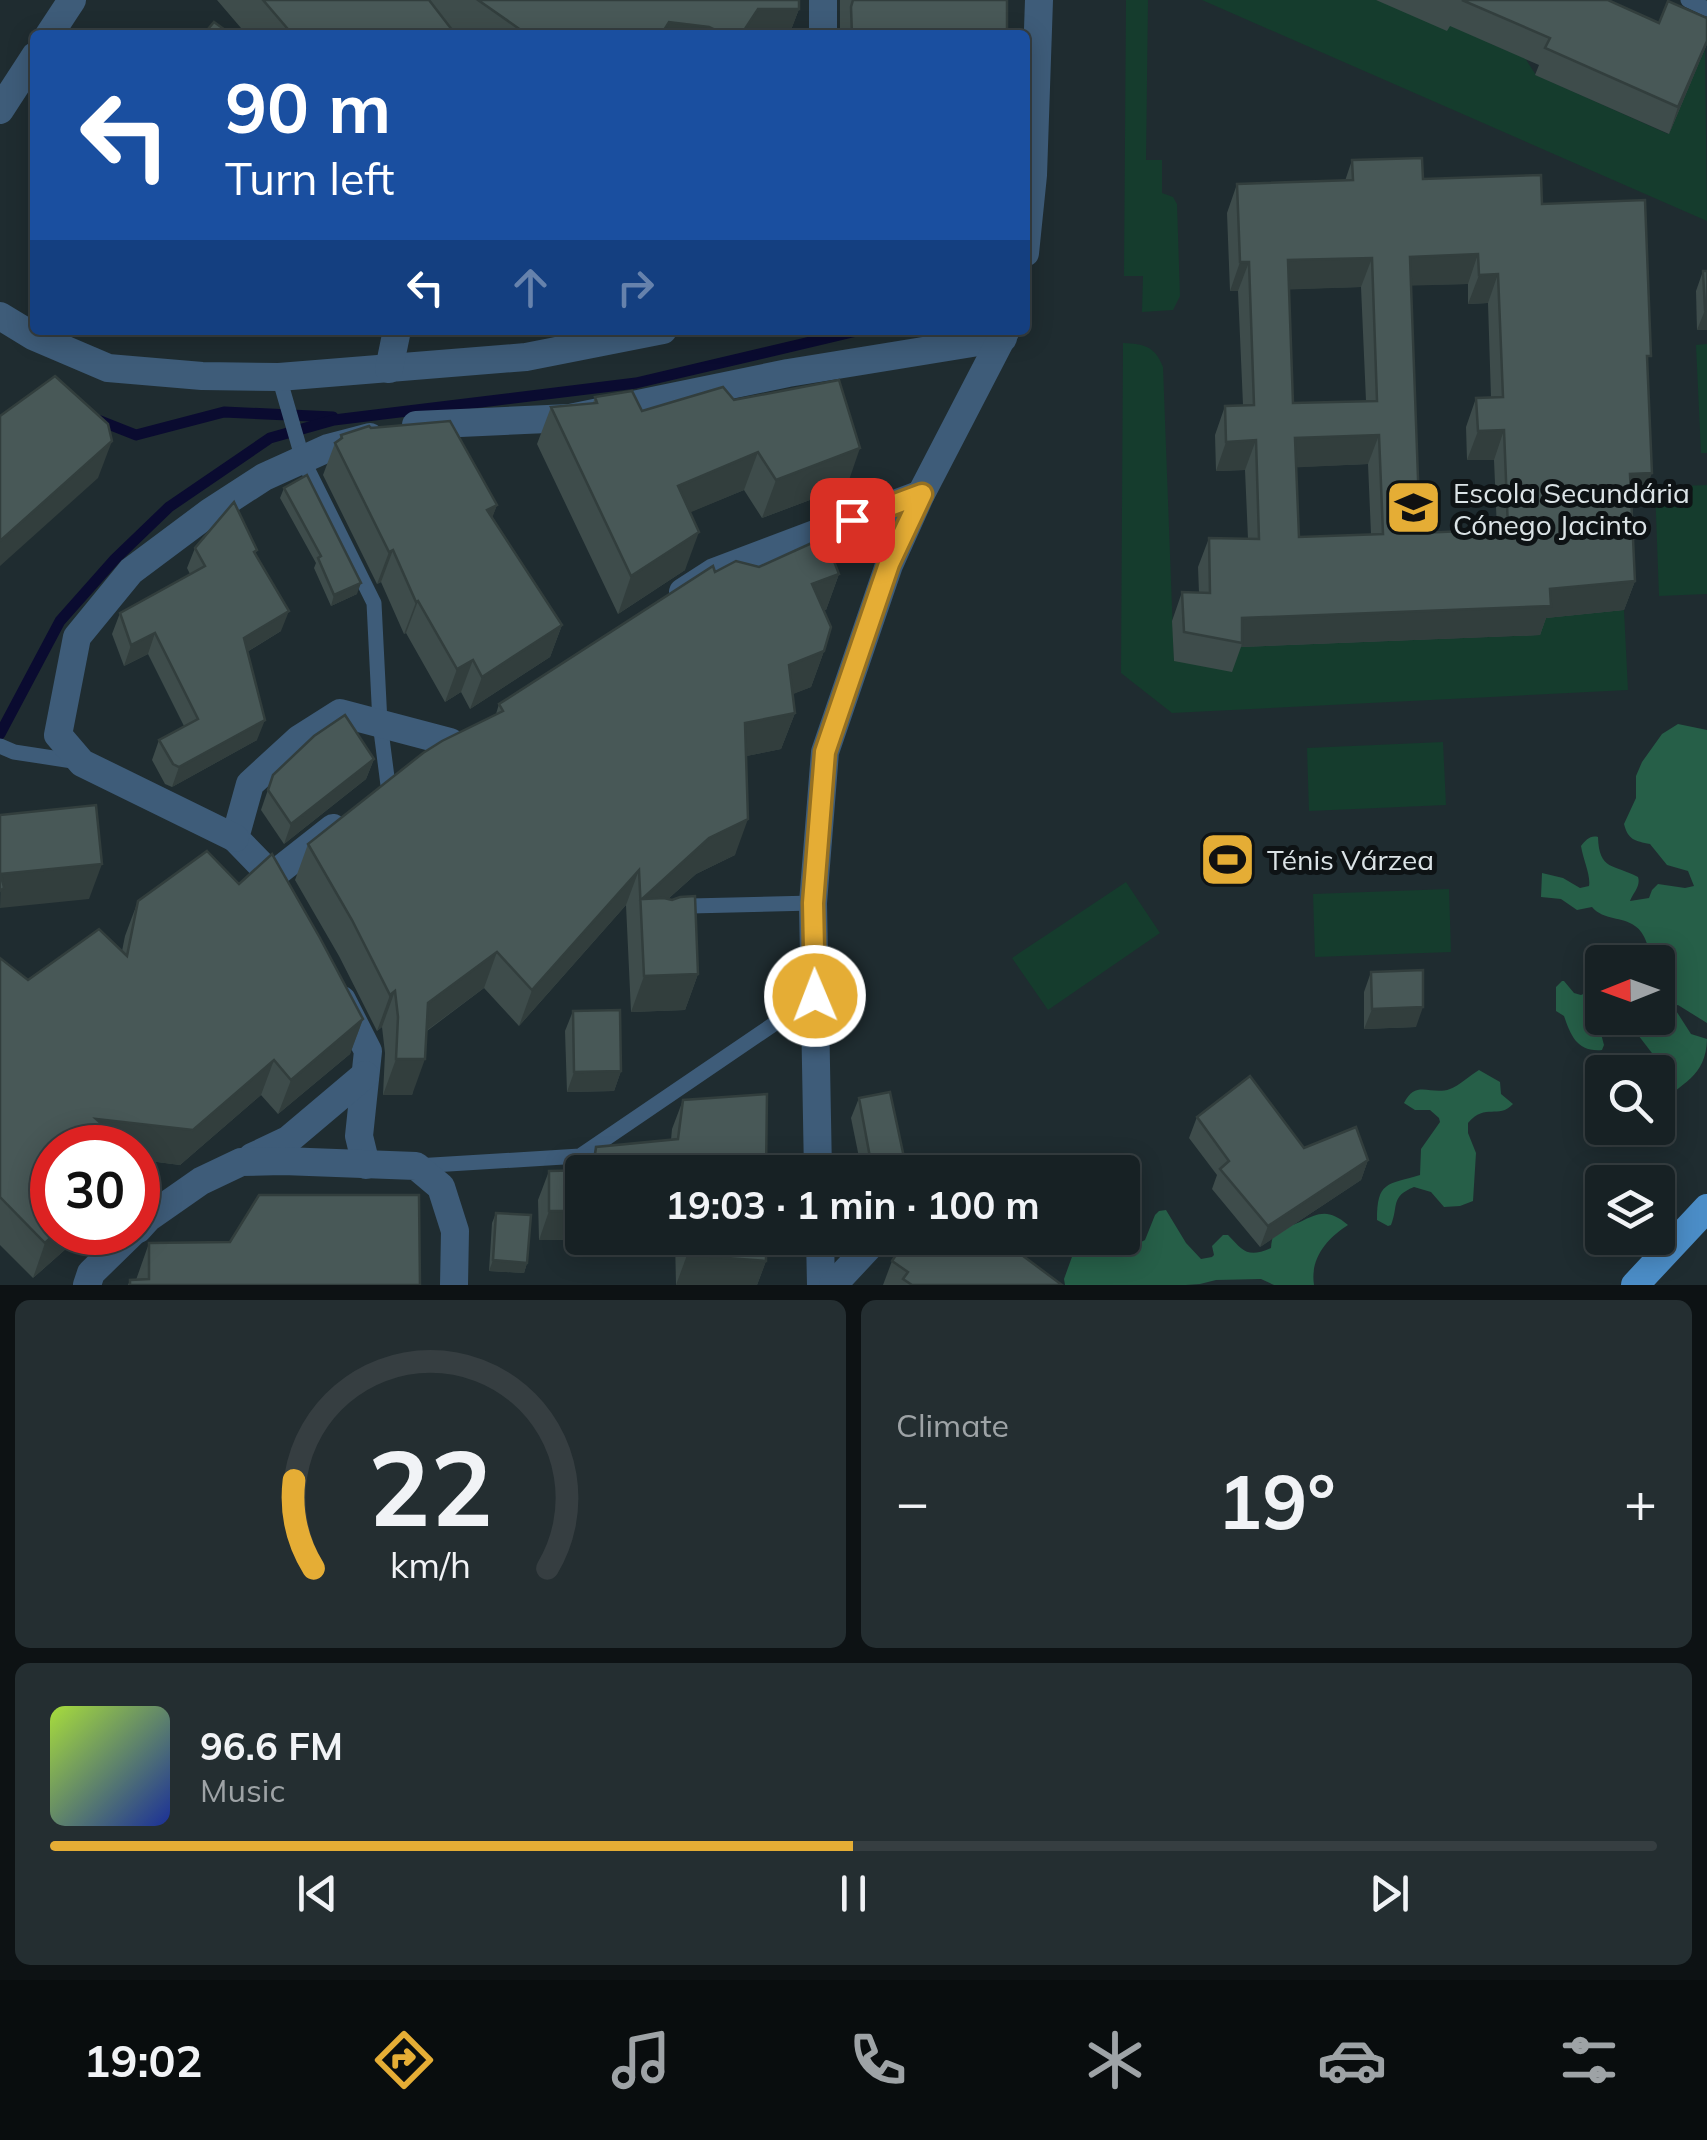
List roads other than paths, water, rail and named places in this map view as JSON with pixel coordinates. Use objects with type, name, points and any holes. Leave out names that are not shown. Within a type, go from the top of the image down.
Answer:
[{"type":"main road","points":[[1635,1285],[1707,1208]]},
{"type":"street","points":[[52,30],[72,0]]},
{"type":"street","points":[[823,0],[823,30]]},
{"type":"street","points":[[1030,204],[1038,0]]},
{"type":"street","points":[[0,110],[30,64]]},
{"type":"street","points":[[0,316],[30,334]]},
{"type":"street","points":[[31,335],[108,368],[202,376],[280,377],[526,357],[609,336]]},
{"type":"street","points":[[389,369],[396,335]]},
{"type":"street","points":[[289,906],[272,876],[235,838],[82,763],[58,735],[77,637],[131,571],[264,477],[328,448],[415,426],[570,418],[998,335]]},
{"type":"street","points":[[818,1155],[813,903],[825,752],[889,564],[1003,335]]},
{"type":"street","points":[[664,604],[714,572],[922,494]]},
{"type":"street","points":[[235,838],[250,784],[299,739],[340,714],[458,737],[373,796],[272,876]]},
{"type":"street","points":[[332,981],[368,1050],[359,1136],[366,1164]]},
{"type":"street","points":[[160,1210],[202,1181],[288,1140],[365,1075]]},
{"type":"street","points":[[241,1162],[416,1166],[440,1187],[455,1231],[454,1285]]},
{"type":"street","points":[[87,1285],[91,1273],[110,1255]]},
{"type":"street","points":[[820,1255],[820,1285]]},
{"type":"street","points":[[833,1285],[860,1255]]},
{"type":"lane","points":[[1688,0],[1707,9]]},
{"type":"lane","points":[[280,377],[304,460],[374,603],[380,724],[373,796]]},
{"type":"lane","points":[[7,749],[82,763]]},
{"type":"lane","points":[[658,925],[690,906],[813,903]]},
{"type":"lane","points":[[416,1166],[580,1156],[815,996]]},
{"type":"waterway","points":[[0,734],[60,621],[115,559],[169,507],[270,438],[334,420],[636,383],[840,335]]},
{"type":"waterway","points":[[98,420],[136,435],[224,412],[333,417]]},
{"type":"place","name":"Escola Secundária Cónego Jacinto","points":[[1414,508]]},
{"type":"place","name":"Ténis Várzea","points":[[1228,859]]}]
